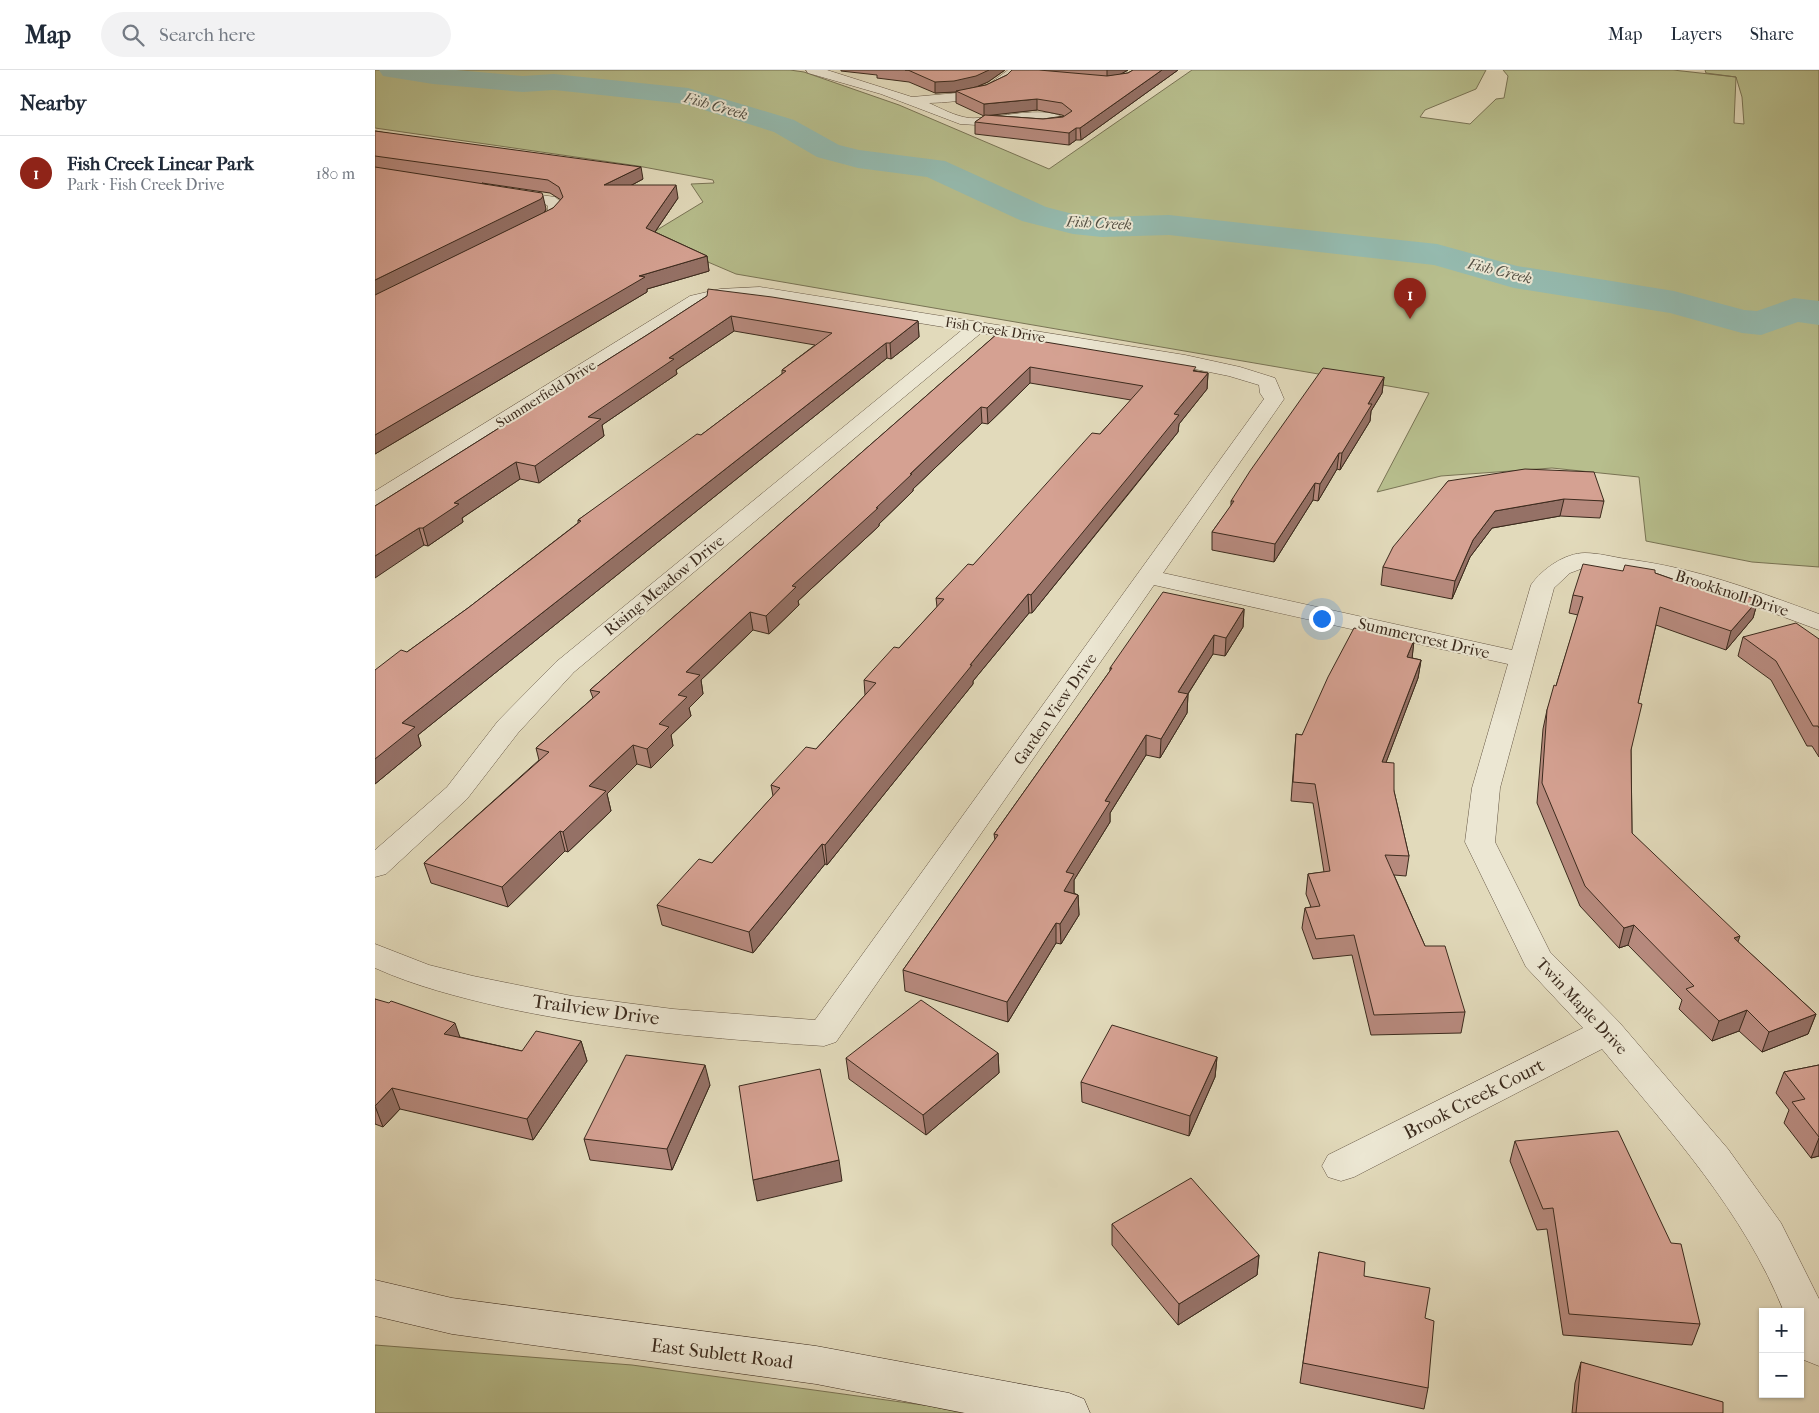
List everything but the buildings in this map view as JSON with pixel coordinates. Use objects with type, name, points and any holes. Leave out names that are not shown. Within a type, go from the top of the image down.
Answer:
[{"type":"street","points":[[819,71],[910,101],[962,122],[997,121]]},
{"type":"street","points":[[910,101],[963,97],[981,93],[991,89],[1014,71],[1031,75]]},
{"type":"street","points":[[494,192],[550,200],[555,205],[557,211],[550,218],[515,235]]},
{"type":"street","name":"Fish Creek Drive","points":[[720,294],[760,292],[1185,361],[1233,371],[1268,382]]},
{"type":"street","name":"Summerfield Drive","points":[[375,500],[696,300],[720,294]]},
{"type":"street","name":"Rising Meadow Drive","points":[[375,867],[457,793],[508,726],[565,667],[977,327]]},
{"type":"street","name":"Garden View Drive","points":[[824,1033],[1274,399],[1270,393],[1268,382]]},
{"type":"street","name":"Brookknoll Drive","points":[[1584,560],[1664,571],[1724,586],[1819,623]]},
{"type":"street","name":"Twin Maple Drive","points":[[1584,560],[1562,568],[1543,585],[1486,788],[1480,842],[1537,959],[1607,1031],[1715,1160],[1767,1235],[1802,1306],[1819,1348]]},
{"type":"street","name":"Summercrest Drive","points":[[1148,577],[1523,660]]},
{"type":"street","name":"Trailview Drive","points":[[375,955],[423,974],[509,997],[623,1015],[746,1028],[824,1033]]},
{"type":"street","name":"Brook Creek Court","points":[[1341,1166],[1607,1031]]},
{"type":"street","name":"East Sublett Road","points":[[375,1298],[452,1316],[817,1366],[1069,1413]]},
{"type":"green space","points":[[375,70],[790,70],[804,72],[899,105],[1049,169],[1192,70],[1486,70],[1476,89],[1425,110],[1420,117],[1470,124],[1496,99],[1504,98],[1508,76],[1503,70],[1673,70],[1736,77],[1706,73],[1705,70],[1819,70],[1819,567],[1752,562],[1646,541],[1639,477],[1552,468],[1441,476],[1377,492],[1429,393],[736,274],[647,236],[703,202],[691,184],[714,183],[713,180],[638,166],[375,128]],"holes":[[[1736,77],[1742,97],[1744,124],[1734,123]]]},
{"type":"green space","points":[[375,1345],[632,1365],[930,1406],[962,1413],[375,1413]]},
{"type":"waterway","name":"Fish Creek","points":[[392,70],[433,76],[523,84],[554,82],[688,96],[784,126],[828,151],[858,159],[934,168],[1034,214],[1073,224],[1102,227],[1169,225],[1437,255],[1514,277],[1674,302],[1742,321],[1761,323],[1794,310],[1819,313]]},
{"type":"place","name":"Fish Creek Linear Park","points":[[1410,319]]}]
